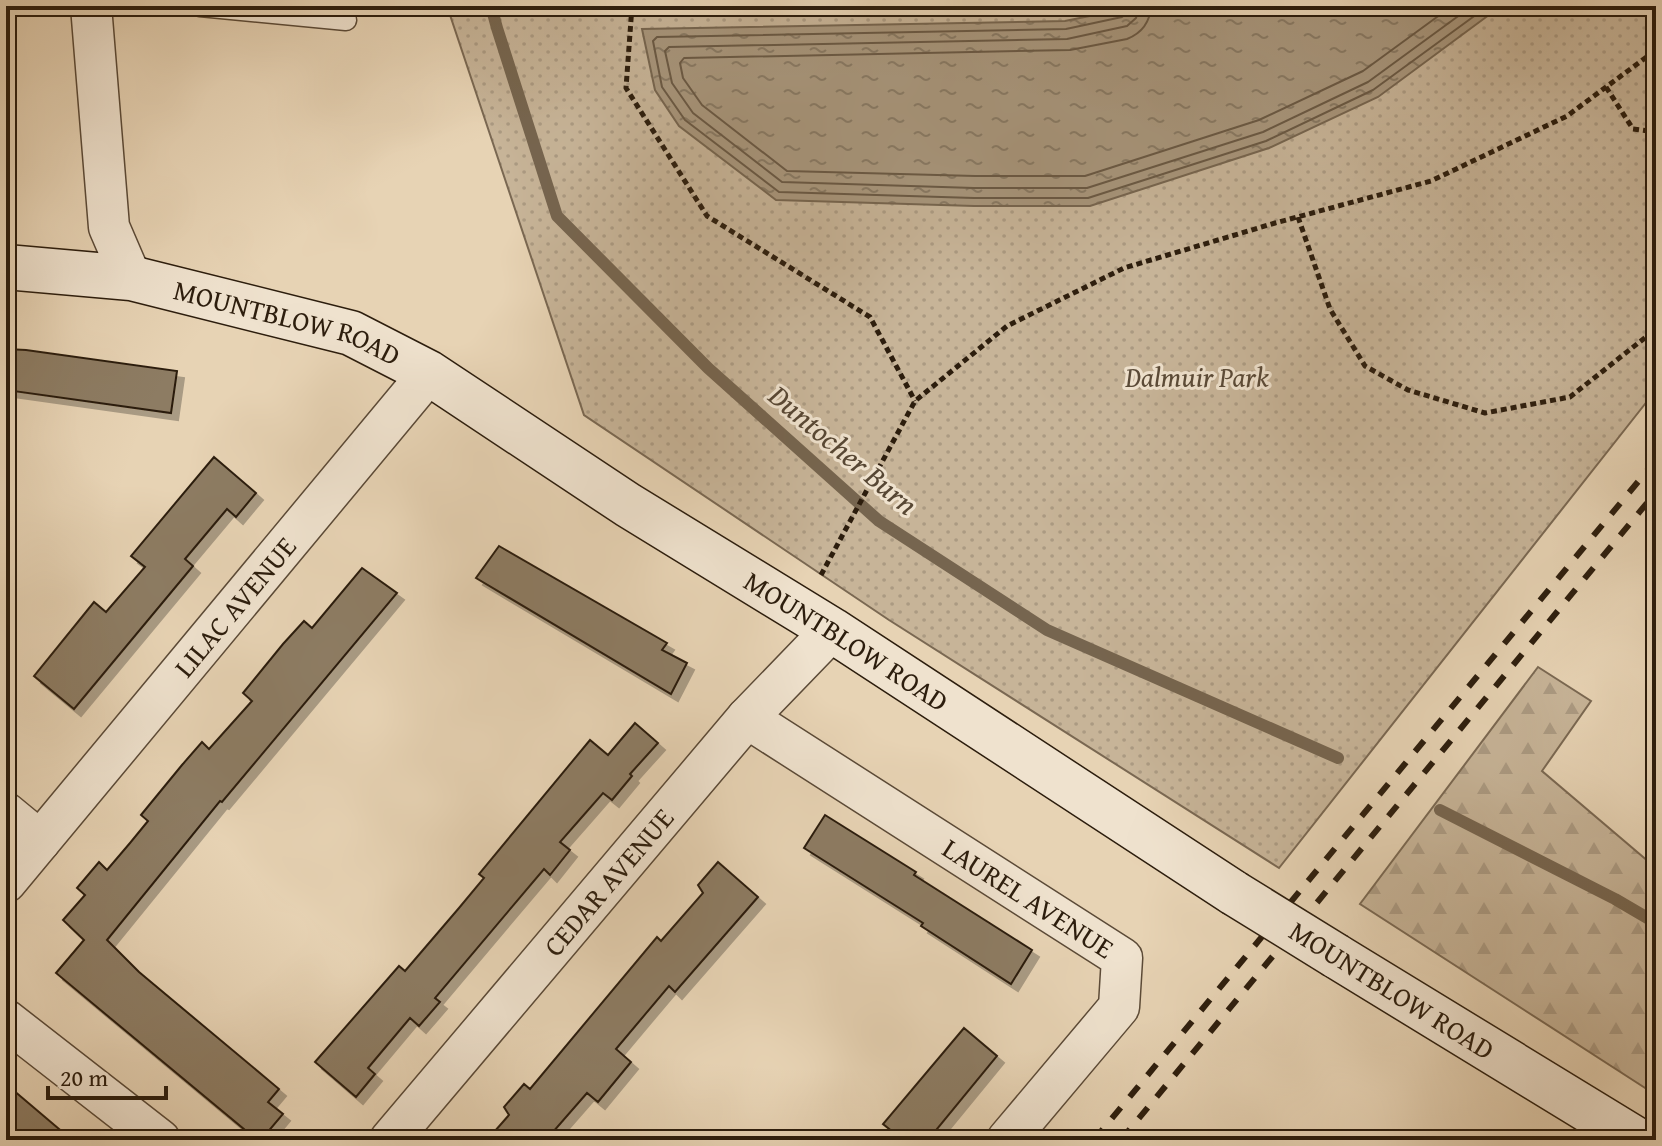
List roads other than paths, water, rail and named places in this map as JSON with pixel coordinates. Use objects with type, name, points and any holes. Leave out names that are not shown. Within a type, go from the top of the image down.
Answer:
[{"type":"street","points":[[91,6],[109,227],[131,278]]},
{"type":"street","name":"MOUNTBLOW ROAD","points":[[6,267],[131,278],[351,333],[429,373],[628,505],[816,620],[1234,893],[1637,1140]]},
{"type":"street","name":"LILAC AVENUE","points":[[6,882],[429,373]]},
{"type":"street","name":"CEDAR AVENUE","points":[[390,1140],[747,718],[816,620]]},
{"type":"street","name":"LAUREL AVENUE","points":[[747,718],[1122,958],[1119,1007],[1007,1140]]},
{"type":"street","points":[[6,813],[40,841]]},
{"type":"street","points":[[6,1020],[160,1140]]},
{"type":"lane","points":[[200,6],[346,20]]},
{"type":"water","points":[[1139,6],[1501,6],[1378,97],[1269,148],[1090,206],[776,200],[679,126],[655,90],[642,29],[1065,21]]},
{"type":"waterway","name":"Duntocher Burn","points":[[491,6],[557,216],[708,368],[879,521],[1047,630],[1338,758]]},
{"type":"waterway","name":"Duntocher Burn","points":[[1440,810],[1656,923]]},
{"type":"railway","points":[[1094,1140],[1656,460]]},
{"type":"railway","points":[[1121,1140],[1656,492]]},
{"type":"park label","name":"Dalmuir Park","points":[[1197,377]]}]
